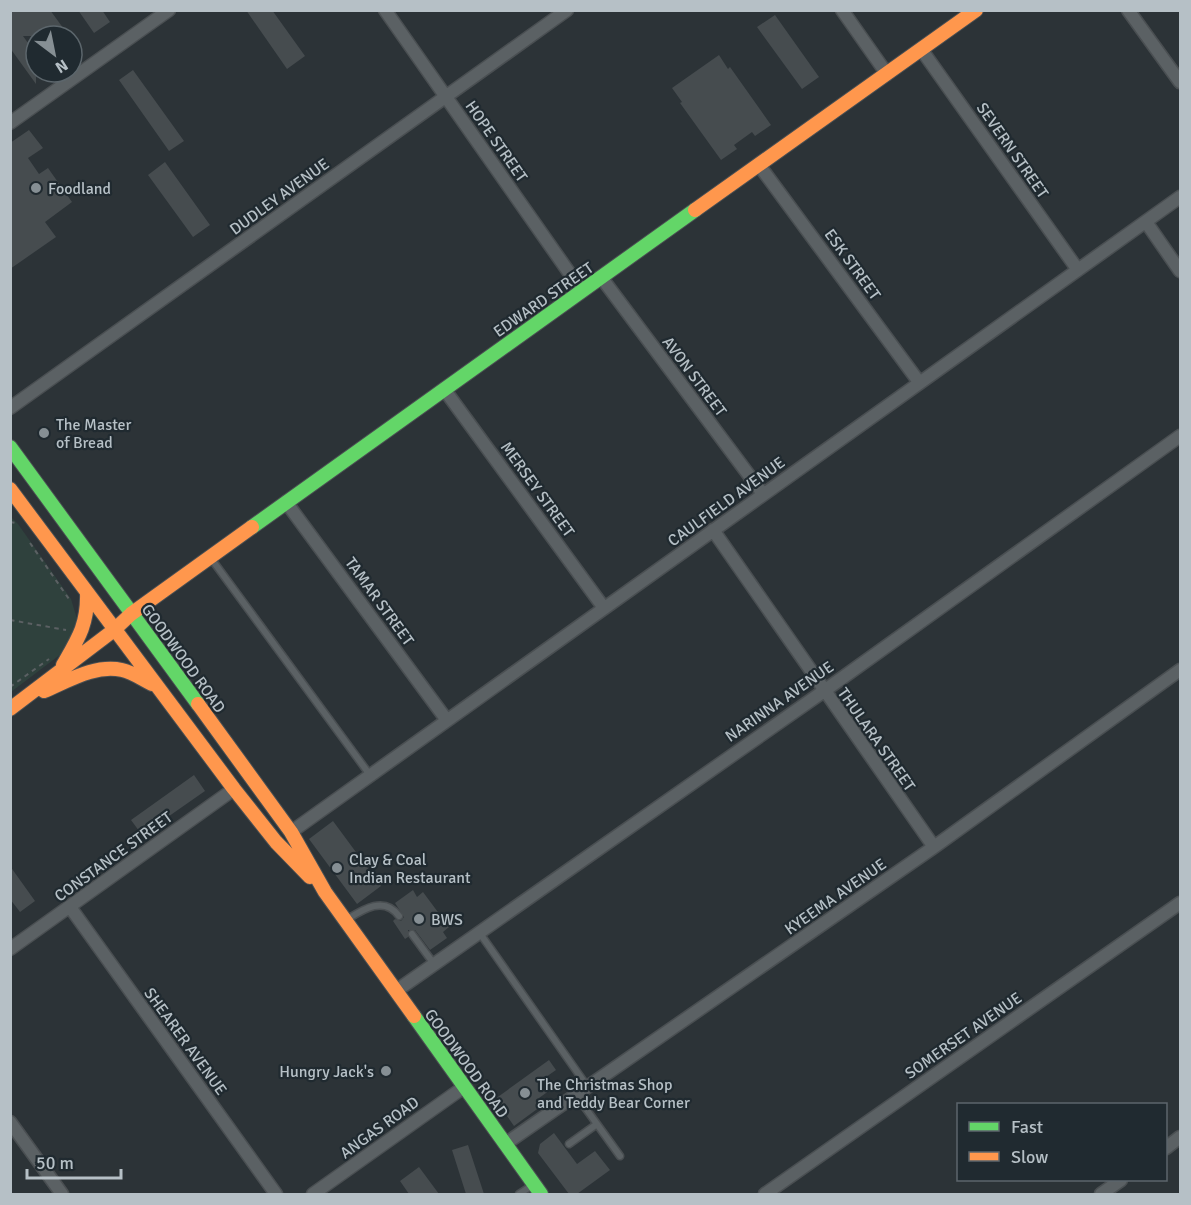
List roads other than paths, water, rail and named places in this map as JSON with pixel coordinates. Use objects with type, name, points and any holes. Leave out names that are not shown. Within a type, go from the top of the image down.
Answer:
[{"type":"main road","name":"EDWARD STREET","points":[[25,698],[114,630],[130,614],[975,10]]},
{"type":"main road","name":"GOODWOOD ROAD","points":[[10,447],[291,832],[325,892],[537,1189]]},
{"type":"main road","name":"GOODWOOD ROAD","points":[[12,494],[234,789],[276,842],[325,892]]},
{"type":"main road","points":[[58,673],[85,625],[88,610],[87,593]]},
{"type":"main road","points":[[10,709],[25,698],[100,670],[120,670],[156,686]]},
{"type":"street","points":[[10,123],[169,10]]},
{"type":"street","name":"HOPE STREET","points":[[384,10],[582,291]]},
{"type":"street","name":"DUDLEY AVENUE","points":[[10,408],[567,10]]},
{"type":"street","points":[[842,10],[887,74]]},
{"type":"street","points":[[1128,10],[1180,82]]},
{"type":"street","name":"SEVERN STREET","points":[[921,50],[1078,270]]},
{"type":"street","name":"ESK STREET","points":[[759,165],[919,382]]},
{"type":"street","name":"CAULFIELD AVENUE","points":[[291,832],[1180,196]]},
{"type":"street","points":[[1146,222],[1180,270]]},
{"type":"street","name":"AVON STREET","points":[[602,277],[763,494]]},
{"type":"street","name":"MERSEY STREET","points":[[444,389],[604,608]]},
{"type":"street","name":"NARINNA AVENUE","points":[[396,991],[824,691],[1180,436]]},
{"type":"street","name":"TAMAR STREET","points":[[286,502],[446,720]]},
{"type":"street","name":"THULARA STREET","points":[[713,530],[934,848]]},
{"type":"street","name":"KYEEMA AVENUE","points":[[505,1144],[934,848],[1180,670]]},
{"type":"street","name":"CONSTANCE STREET","points":[[10,949],[234,789]]},
{"type":"street","name":"SOMERSET AVENUE","points":[[765,1194],[1180,903]]},
{"type":"street","name":"SHEARER AVENUE","points":[[70,907],[276,1194]]},
{"type":"street","name":"ANGAS ROAD","points":[[313,1194],[464,1087]]},
{"type":"street","points":[[10,1122],[62,1194]]},
{"type":"street","points":[[1167,1147],[1180,1137]]},
{"type":"street","points":[[1101,1194],[1119,1181]]},
{"type":"lane","points":[[209,557],[370,775]]},
{"type":"lane","points":[[345,921],[366,907],[381,904],[399,916]]},
{"type":"lane","points":[[479,932],[587,1086]]},
{"type":"lane","points":[[412,934],[434,964]]},
{"type":"lane","points":[[576,1094],[620,1156]]},
{"type":"lane","points":[[569,1144],[597,1124]]},
{"type":"lane","points":[[519,1194],[537,1189]]},
{"type":"place","name":"Foodland","points":[[36,188]]},
{"type":"place","name":"The Master of Bread","points":[[44,433]]},
{"type":"place","name":"Clay & Coal Indian Restaurant","points":[[337,868]]},
{"type":"place","name":"BWS","points":[[419,919]]},
{"type":"place","name":"Hungry Jack's","points":[[386,1071]]},
{"type":"place","name":"The Christmas Shop and Teddy Bear Corner","points":[[525,1093]]}]
